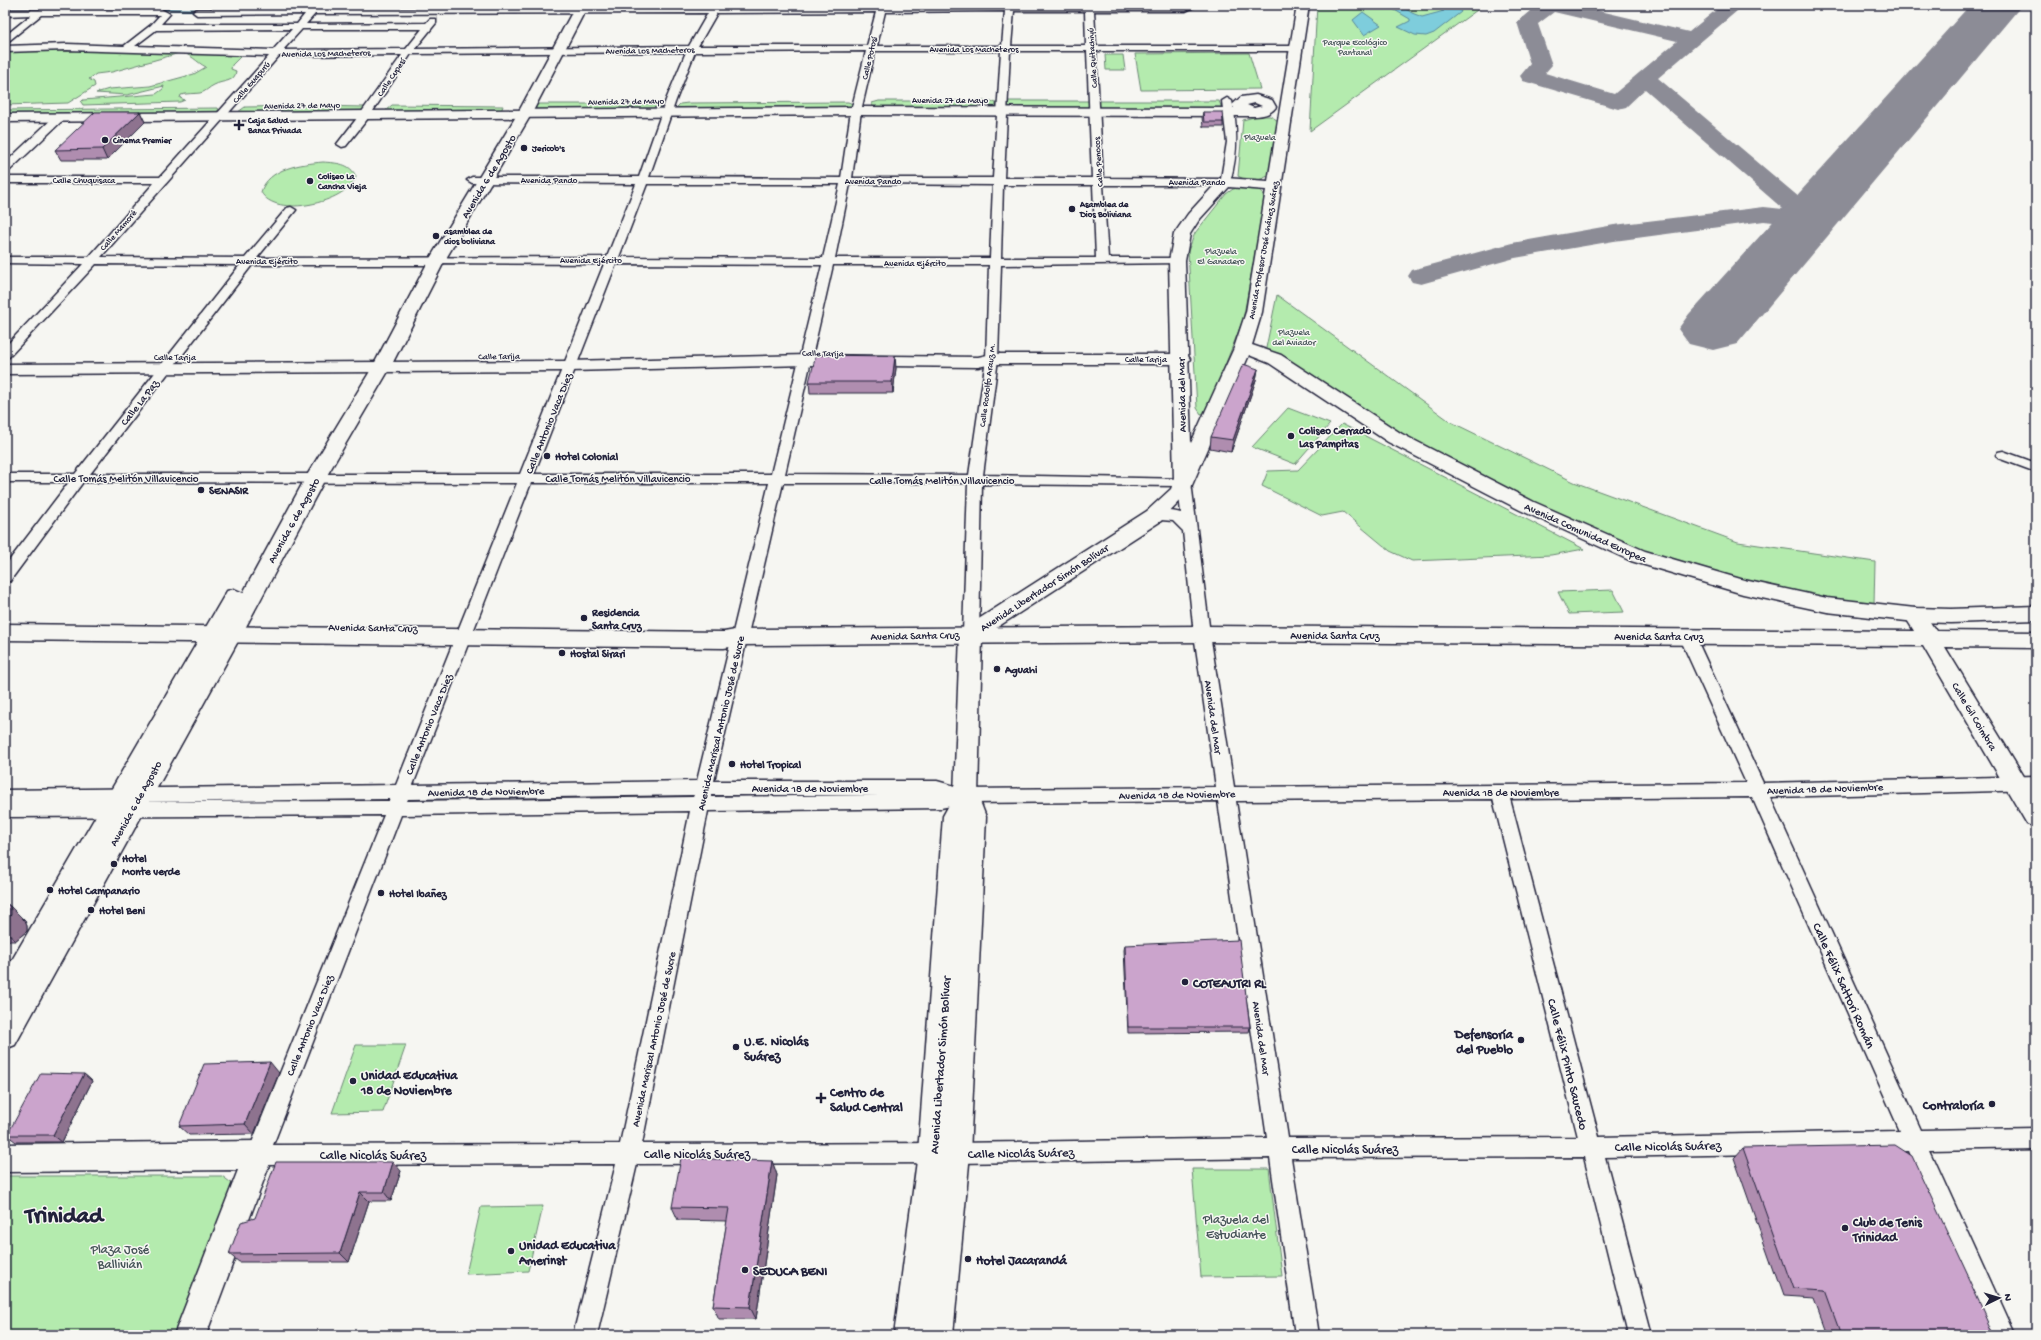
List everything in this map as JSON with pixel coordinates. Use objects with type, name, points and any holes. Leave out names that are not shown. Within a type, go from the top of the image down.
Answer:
[{"type":"main road","name":"Avenida Profesor José Chávez Suárez","points":[[1184,482],[1243,348],[1254,312],[1303,5]]},
{"type":"main road","name":"Avenida 6 de Agosto","points":[[5,997],[125,802],[225,629],[431,261],[521,108],[576,8]]},
{"type":"main road","name":"Avenida 27 de Mayo","points":[[5,118],[373,103],[521,108]]},
{"type":"main road","name":"Avenida 27 de Mayo","points":[[5,108],[227,110],[365,115],[521,108],[857,105],[1249,106],[1265,111],[1269,105],[1286,107]]},
{"type":"main road","name":"Avenida Pando","points":[[1225,182],[1274,186]]},
{"type":"main road","name":"Avenida del Mar","points":[[1184,482],[1180,419],[1181,359],[1177,261],[1182,234],[1193,217],[1225,182]]},
{"type":"main road","name":"Avenida Comunidad Europea","points":[[1243,348],[1275,359],[1395,438],[1527,506],[1638,556],[1742,588],[1827,605],[1915,615],[1951,616],[2036,613]]},
{"type":"main road","name":"Calle Tarija","points":[[5,358],[170,362],[375,362],[807,357],[978,362],[992,359],[1181,359]]},
{"type":"main road","name":"Calle Tarija","points":[[5,369],[170,362]]},
{"type":"main road","points":[[1180,419],[1184,426],[1190,430],[1203,429],[1210,425]]},
{"type":"main road","name":"Avenida Libertador Simón Bolívar","points":[[937,1335],[944,1153],[974,817],[966,796],[971,634],[1154,516],[1179,492],[1184,482]]},
{"type":"main road","name":"Calle Gil Coimbra","points":[[1915,615],[2026,783],[2036,817]]},
{"type":"main road","name":"Avenida Santa Cruz","points":[[5,619],[225,629],[724,640],[741,637],[971,634],[1687,636],[2036,640]]},
{"type":"main road","name":"Avenida Santa Cruz","points":[[5,632],[225,629]]},
{"type":"main road","name":"Avenida 6 de Agosto","points":[[5,1036],[125,802]]},
{"type":"main road","name":"Avenida Libertador Simón Bolívar","points":[[910,1335],[944,1153]]},
{"type":"main road","name":"Calle Nicolás Suárez","points":[[5,1158],[258,1155]]},
{"type":"main road","name":"Calle Antonio Vaca Diez","points":[[190,1335],[258,1155]]},
{"type":"street","points":[[197,12],[316,8],[440,11],[576,8],[714,10],[881,7],[1010,9],[1089,7],[1186,8],[1194,5]]},
{"type":"street","name":"Calle Potosí","points":[[857,105],[881,7]]},
{"type":"street","name":"Calle Quitachiyú","points":[[1089,7],[1095,105]]},
{"type":"street","name":"Calle Guapurú","points":[[227,110],[316,8]]},
{"type":"street","name":"Calle Rodolfo Arauz M.","points":[[971,634],[975,479],[992,359],[994,262],[998,182],[1006,49],[1010,9]]},
{"type":"street","name":"Calle Antonio Vaca Diez","points":[[258,1155],[612,260],[692,49],[714,10]]},
{"type":"street","name":"Calle Cupesí","points":[[342,144],[365,115],[408,52],[440,11]]},
{"type":"street","points":[[5,13],[161,12],[166,14],[126,49]]},
{"type":"street","points":[[5,41],[39,13]]},
{"type":"street","points":[[154,26],[429,26]]},
{"type":"street","name":"Avenida Los Macheteros","points":[[5,49],[67,47],[276,53],[692,49],[1296,48]]},
{"type":"street","name":"Avenida Mariscal Antonio José de Sucre","points":[[585,1335],[629,1153],[703,796],[741,637],[776,479],[807,357],[828,263],[846,180],[857,105]]},
{"type":"street","name":"Calle Penocos","points":[[1095,105],[1102,261]]},
{"type":"street","name":"Avenida del Mar","points":[[1225,182],[1232,161],[1232,122],[1229,107]]},
{"type":"street","name":"Calle Mamoré","points":[[5,354],[93,260],[115,233],[227,110]]},
{"type":"street","points":[[5,169],[58,117]]},
{"type":"street","name":"Calle Chuquisaca","points":[[5,180],[164,180]]},
{"type":"street","name":"Avenida Pando","points":[[479,180],[1225,182]]},
{"type":"street","name":"Calle La Paz","points":[[5,577],[170,362],[291,210]]},
{"type":"street","name":"Avenida Ejército","points":[[5,260],[612,260],[828,263],[1177,261]]},
{"type":"street","points":[[2003,455],[2036,468]]},
{"type":"street","name":"Calle Tomás Melitón Villavicencio","points":[[5,478],[309,477],[975,479],[1184,482]]},
{"type":"street","name":"Avenida del Mar","points":[[1184,482],[1202,634],[1307,1335]]},
{"type":"street","points":[[1154,516],[1169,515],[1178,517],[1184,521],[1189,530]]},
{"type":"street","name":"Calle Félix Sattori Román","points":[[1687,636],[1758,790],[2002,1335]]},
{"type":"street","name":"Avenida 18 de Noviembre","points":[[5,796],[125,802],[703,796],[941,801],[966,796],[1758,790],[2026,783]]},
{"type":"street","name":"Calle Félix Pinto Saucedo","points":[[1500,792],[1590,1147],[1640,1335]]},
{"type":"street","name":"Avenida 18 de Noviembre","points":[[5,810],[125,802]]},
{"type":"street","name":"Calle Nicolás Suárez","points":[[258,1155],[944,1153],[1278,1148],[1590,1147],[2036,1138]]},
{"type":"green space","name":"Parque Ecológico Pantanal","points":[[1317,5],[1484,5],[1310,131]]},
{"type":"green space","points":[[56,49],[243,54],[232,65],[231,69],[236,71],[233,78],[228,81],[217,83],[206,91],[181,95],[180,98],[185,100],[180,102],[83,105],[81,102],[83,100],[156,94],[163,89],[164,86],[127,95],[96,93],[109,89],[150,86],[194,74],[206,67],[191,57],[180,53],[112,72],[96,74],[89,79],[94,82],[95,86],[68,103],[5,105],[5,51]]},
{"type":"green space","points":[[1249,53],[1260,89],[1141,90],[1135,54]]},
{"type":"green space","points":[[1105,55],[1123,55],[1125,70],[1106,70]]},
{"type":"green space","points":[[879,101],[991,101],[996,103],[996,106],[992,109],[878,108],[872,106],[872,103]]},
{"type":"green space","points":[[1007,101],[1091,101],[1091,110],[1007,109]]},
{"type":"green space","points":[[1099,101],[1219,101],[1223,111],[1098,110]]},
{"type":"green space","points":[[848,102],[853,104],[853,107],[680,110],[677,107],[680,104],[688,103]]},
{"type":"green space","points":[[534,104],[655,104],[661,107],[660,109],[530,112]]},
{"type":"green space","points":[[392,105],[503,106],[501,111],[385,111]]},
{"type":"green space","points":[[245,107],[365,107],[360,112],[239,114],[238,112]]},
{"type":"green space","points":[[219,109],[216,113],[5,117],[5,110]]},
{"type":"green space","name":"Plazuela","points":[[1257,116],[1270,116],[1282,123],[1271,174],[1259,180],[1246,180],[1238,176],[1243,120]]},
{"type":"green space","name":"Coliseo La Cancha Vieja","points":[[323,162],[338,163],[347,166],[354,172],[356,177],[350,186],[339,194],[310,204],[295,206],[280,205],[269,200],[261,192],[265,184],[278,172],[305,164]]},
{"type":"green space","name":"Plazuela El Ganadero","points":[[1243,187],[1256,188],[1263,193],[1264,203],[1243,320],[1206,413],[1201,414],[1197,408],[1188,251],[1195,233],[1226,194],[1233,189]]},
{"type":"green space","name":"Plazuela del Aviador","points":[[1277,295],[1451,422],[1574,482],[1738,542],[1875,562],[1874,604],[1827,601],[1688,569],[1563,519],[1418,444],[1342,400],[1266,348]]},
{"type":"green space","name":"Coliseo Cerrado Las Pampitas","points":[[1288,408],[1330,424],[1295,464],[1252,447]]},
{"type":"green space","points":[[1342,424],[1584,549],[1551,555],[1412,561],[1390,551],[1343,512],[1322,516],[1262,486],[1268,471],[1298,470]]},
{"type":"green space","points":[[1613,590],[1624,612],[1569,614],[1558,592]]},
{"type":"green space","points":[[356,1045],[406,1045],[383,1112],[332,1113]]},
{"type":"green space","name":"Plazuela del Estudiante","points":[[1192,1169],[1269,1169],[1282,1276],[1201,1277]]},
{"type":"green space","name":"Plaza José Ballivián","points":[[5,1176],[222,1176],[234,1185],[175,1335],[5,1335]]},
{"type":"green space","points":[[543,1206],[528,1271],[466,1274],[481,1207]]},
{"type":"water","points":[[1386,5],[1400,5],[1412,13],[1422,17],[1444,11],[1426,5],[1443,5],[1460,10],[1461,12],[1434,33],[1426,36],[1415,35],[1398,27],[1410,21],[1410,19]]},
{"type":"water","points":[[1363,12],[1381,25],[1364,35],[1353,20]]},
{"type":"building","points":[[95,112],[140,112],[102,149],[55,150]]},
{"type":"building","points":[[1203,112],[1222,112],[1223,122],[1204,122]]},
{"type":"building","points":[[816,355],[895,356],[892,382],[809,382]]},
{"type":"building","points":[[1243,364],[1258,369],[1233,440],[1211,437]]},
{"type":"building","points":[[5,905],[9,905],[11,915],[5,920]]},
{"type":"building","name":"COTEAUTRI RL","points":[[1239,940],[1250,1027],[1128,1027],[1125,945]]},
{"type":"building","points":[[270,1062],[245,1124],[179,1126],[204,1064]]},
{"type":"building","points":[[41,1073],[84,1074],[53,1135],[7,1135]]},
{"type":"building","name":"Club de Tenis Trinidad","points":[[1895,1145],[1912,1156],[1995,1335],[1841,1335],[1825,1291],[1793,1289],[1743,1148]]},
{"type":"building","name":"SEDUCA BENI","points":[[681,1158],[772,1161],[750,1307],[713,1306],[729,1208],[672,1207]]},
{"type":"building","points":[[276,1162],[393,1162],[384,1192],[360,1192],[340,1253],[229,1254],[241,1222],[255,1218]]},
{"type":"waterway","points":[[156,9],[202,10]]},
{"type":"waterway","points":[[5,10],[28,10]]},
{"type":"taxiway","points":[[1645,78],[1618,102],[1531,76],[1541,65],[1527,22],[1550,5],[1692,39]]},
{"type":"taxiway","points":[[1645,78],[1734,5]]},
{"type":"taxiway","points":[[1421,276],[1512,251],[1614,233],[1764,214],[1810,219],[1645,78]]},
{"type":"runway","points":[[1713,329],[1997,5]]},
{"type":"place","name":"Caja Salud Banca Privada","points":[[239,125]]},
{"type":"place","name":"Cinema Premier","points":[[105,140]]},
{"type":"place","name":"Jericob's","points":[[524,148]]},
{"type":"place","name":"Coliseo La Cancha Vieja","points":[[310,181]]},
{"type":"place","name":"Asamblea de Dios Boliviana","points":[[1072,209]]},
{"type":"place","name":"asamblea de dios boliviana","points":[[436,236]]},
{"type":"place","name":"Coliseo Cerrado Las Pampitas","points":[[1291,436]]},
{"type":"place","name":"Hotel Colonial","points":[[547,456]]},
{"type":"place","name":"SENASIR","points":[[201,490]]},
{"type":"place","name":"Residencia Santa Cruz","points":[[584,618]]},
{"type":"place","name":"Hostal Sirari","points":[[562,653]]},
{"type":"place","name":"Aguahi","points":[[997,669]]},
{"type":"place","name":"Hotel Tropical","points":[[732,764]]},
{"type":"place","name":"Hotel Monte verde","points":[[114,864]]},
{"type":"place","name":"Hotel Campanario","points":[[50,890]]},
{"type":"place","name":"Hotel Ibañez","points":[[381,893]]},
{"type":"place","name":"Hotel Beni","points":[[91,910]]},
{"type":"place","name":"COTEAUTRI RL","points":[[1185,982]]},
{"type":"place","name":"Defensoría del Pueblo","points":[[1521,1040]]},
{"type":"place","name":"U.E. Nicolás Suárez","points":[[736,1047]]},
{"type":"place","name":"Unidad Educativa 18 de Noviembre","points":[[353,1081]]},
{"type":"place","name":"Centro de Salud Central","points":[[821,1098]]},
{"type":"place","name":"Contraloría","points":[[1992,1104]]},
{"type":"place","name":"Club de Tenis Trinidad","points":[[1845,1228]]},
{"type":"place","name":"Unidad Educativa Amerinst","points":[[511,1251]]},
{"type":"place","name":"Hotel Jacarandá","points":[[968,1259]]},
{"type":"place","name":"SEDUCA BENI","points":[[745,1270]]},
{"type":"district","name":"Trinidad","points":[[64,1214]]}]
